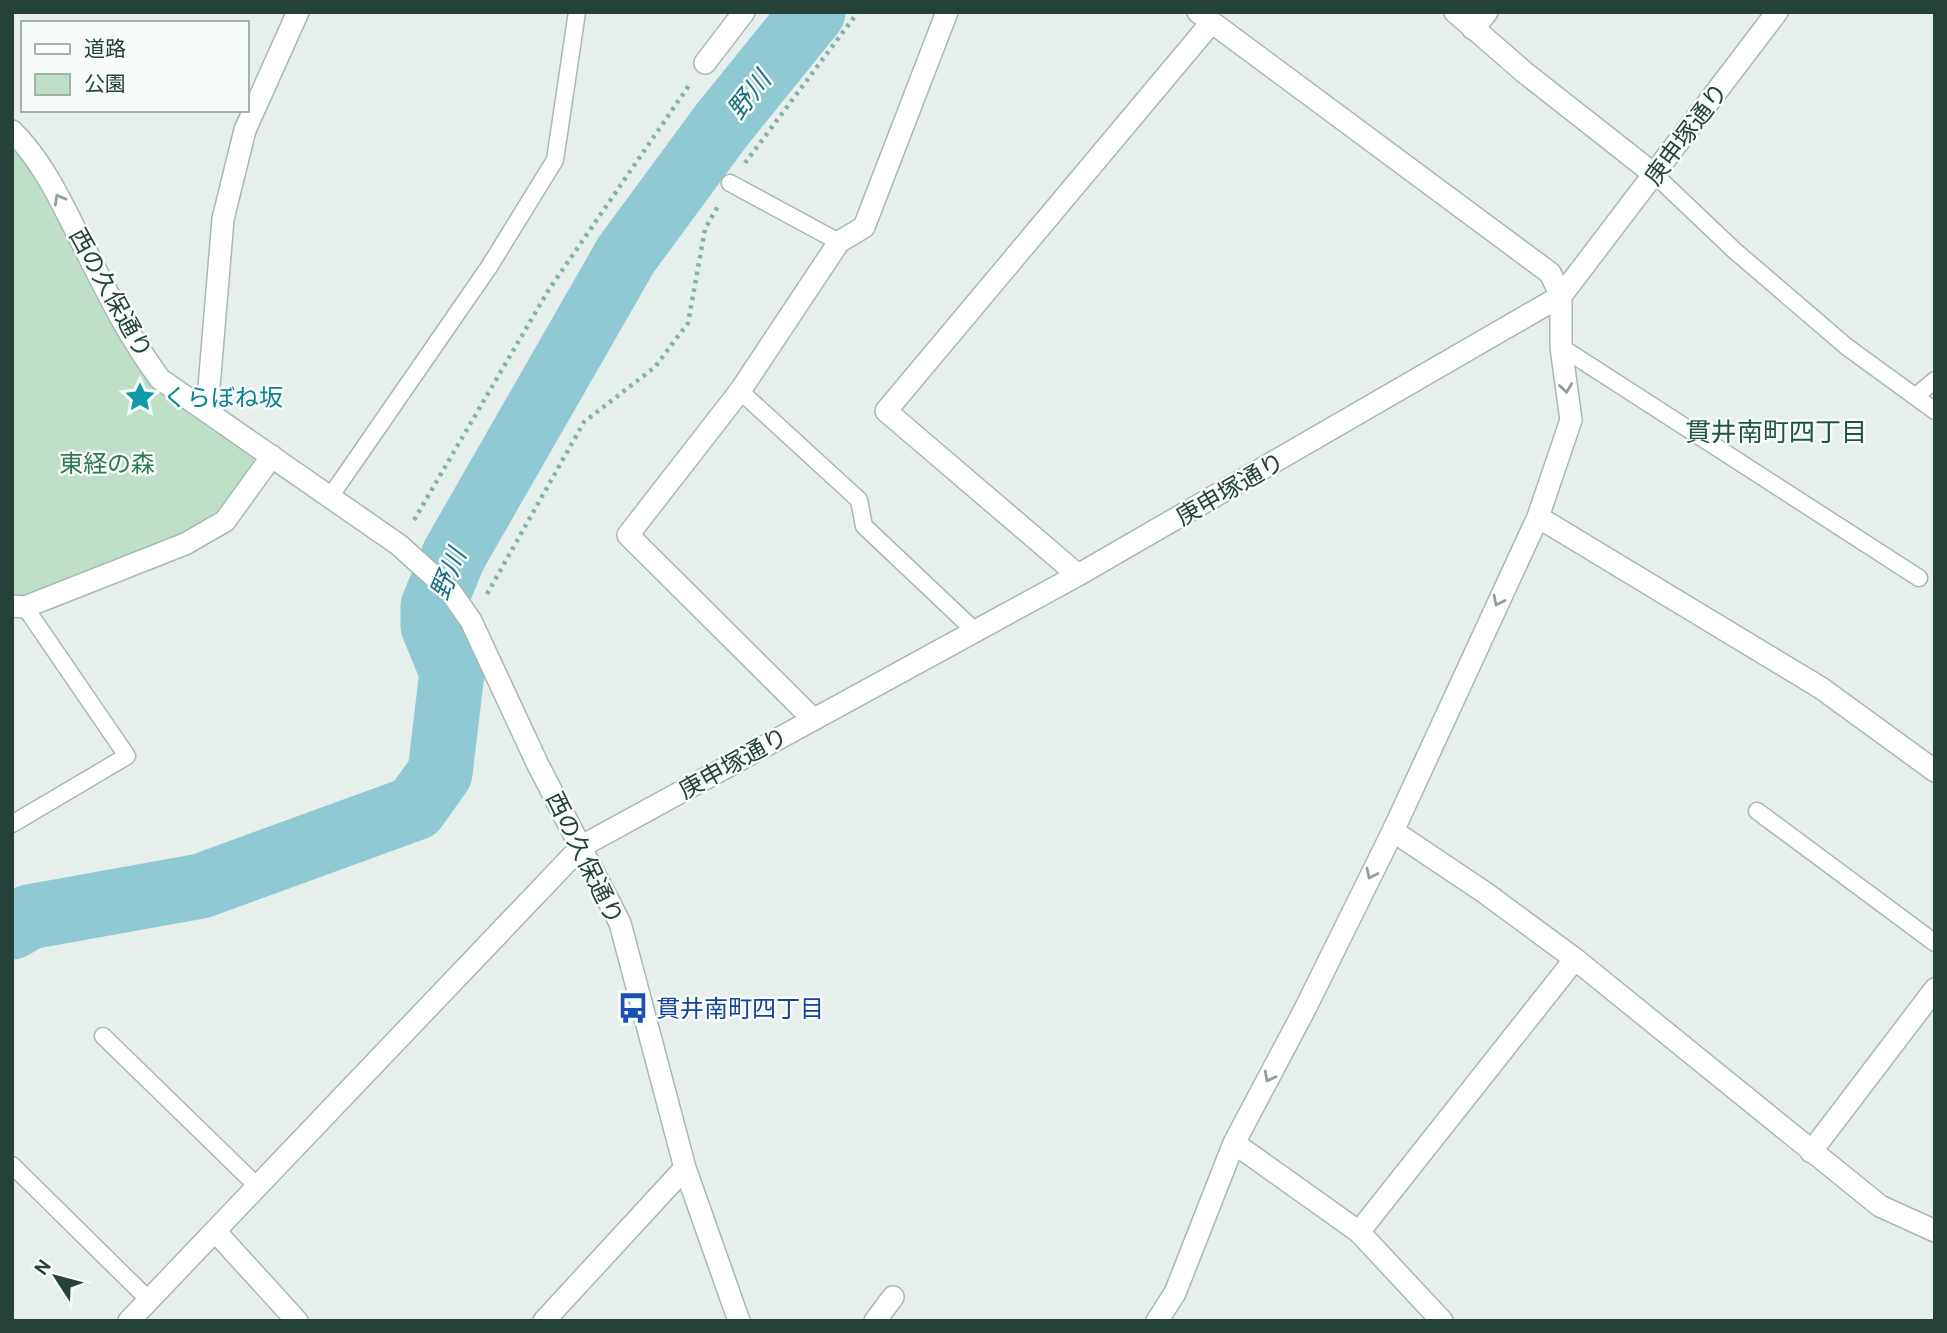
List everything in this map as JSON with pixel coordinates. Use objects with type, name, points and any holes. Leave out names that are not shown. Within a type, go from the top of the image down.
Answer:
[{"type":"street","points":[[207,411],[223,219],[245,130],[298,12]]},
{"type":"street","points":[[705,63],[744,12]]},
{"type":"street","points":[[813,719],[628,536],[740,391],[839,243],[864,227],[947,12]]},
{"type":"street","points":[[1455,12],[1655,175]]},
{"type":"street","points":[[1473,29],[1487,12]]},
{"type":"street","name":"庚申塚通り","points":[[130,1321],[582,846],[1078,575],[1561,296],[1777,12]]},
{"type":"street","points":[[1078,575],[886,411],[1205,18],[1550,273],[1561,296],[1560,347],[1571,420],[1538,517],[1393,831],[1305,1009],[1234,1143],[1175,1293],[1157,1321]]},
{"type":"street","name":"西の久保通り","points":[[12,131],[24,143],[57,194],[138,349],[160,379],[403,548],[450,590],[466,615],[538,765],[620,923],[685,1168],[739,1321]]},
{"type":"street","points":[[19,607],[185,544],[225,520],[272,456]]},
{"type":"street","points":[[1538,517],[1821,688],[1935,771]]},
{"type":"street","points":[[1393,831],[1484,892],[1576,959],[1880,1206],[1933,1226]]},
{"type":"street","points":[[1359,1232],[1576,959]]},
{"type":"street","points":[[1811,1152],[1935,989]]},
{"type":"street","points":[[1234,1143],[1359,1232],[1442,1321]]},
{"type":"street","points":[[544,1321],[685,1168]]},
{"type":"street","points":[[215,1231],[297,1321]]},
{"type":"street","points":[[875,1321],[893,1297]]},
{"type":"lane","points":[[330,497],[489,267],[555,160],[577,12]]},
{"type":"lane","points":[[1655,175],[1735,251],[1847,347],[1935,411]]},
{"type":"lane","points":[[730,183],[839,243]]},
{"type":"lane","points":[[1560,347],[1919,578]]},
{"type":"lane","points":[[1916,396],[1935,380]]},
{"type":"lane","points":[[740,391],[859,500],[864,526],[976,632]]},
{"type":"lane","points":[[12,824],[127,756],[19,607]]},
{"type":"lane","points":[[1756,811],[1935,943]]},
{"type":"lane","points":[[103,1036],[257,1186]]},
{"type":"lane","points":[[12,1165],[149,1300]]},
{"type":"path","points":[[466,615],[584,422],[655,367],[688,323],[705,229],[730,183],[858,12]]},
{"type":"path","points":[[403,548],[548,291],[705,63]]},
{"type":"green space","name":"東経の森","points":[[12,137],[22,145],[134,351],[261,460],[221,519],[25,599],[12,599]]},
{"type":"waterway","name":"野川","points":[[12,927],[29,917],[201,886],[415,808],[440,773],[452,672],[433,626],[433,606],[454,555],[626,255],[721,126],[813,12]]},
{"type":"place","name":"くらぼね坂","points":[[140,397]]},
{"type":"place","name":"貫井南町四丁目","points":[[633,1008]]},
{"type":"district","name":"貫井南町四丁目","points":[[1776,432]]}]
